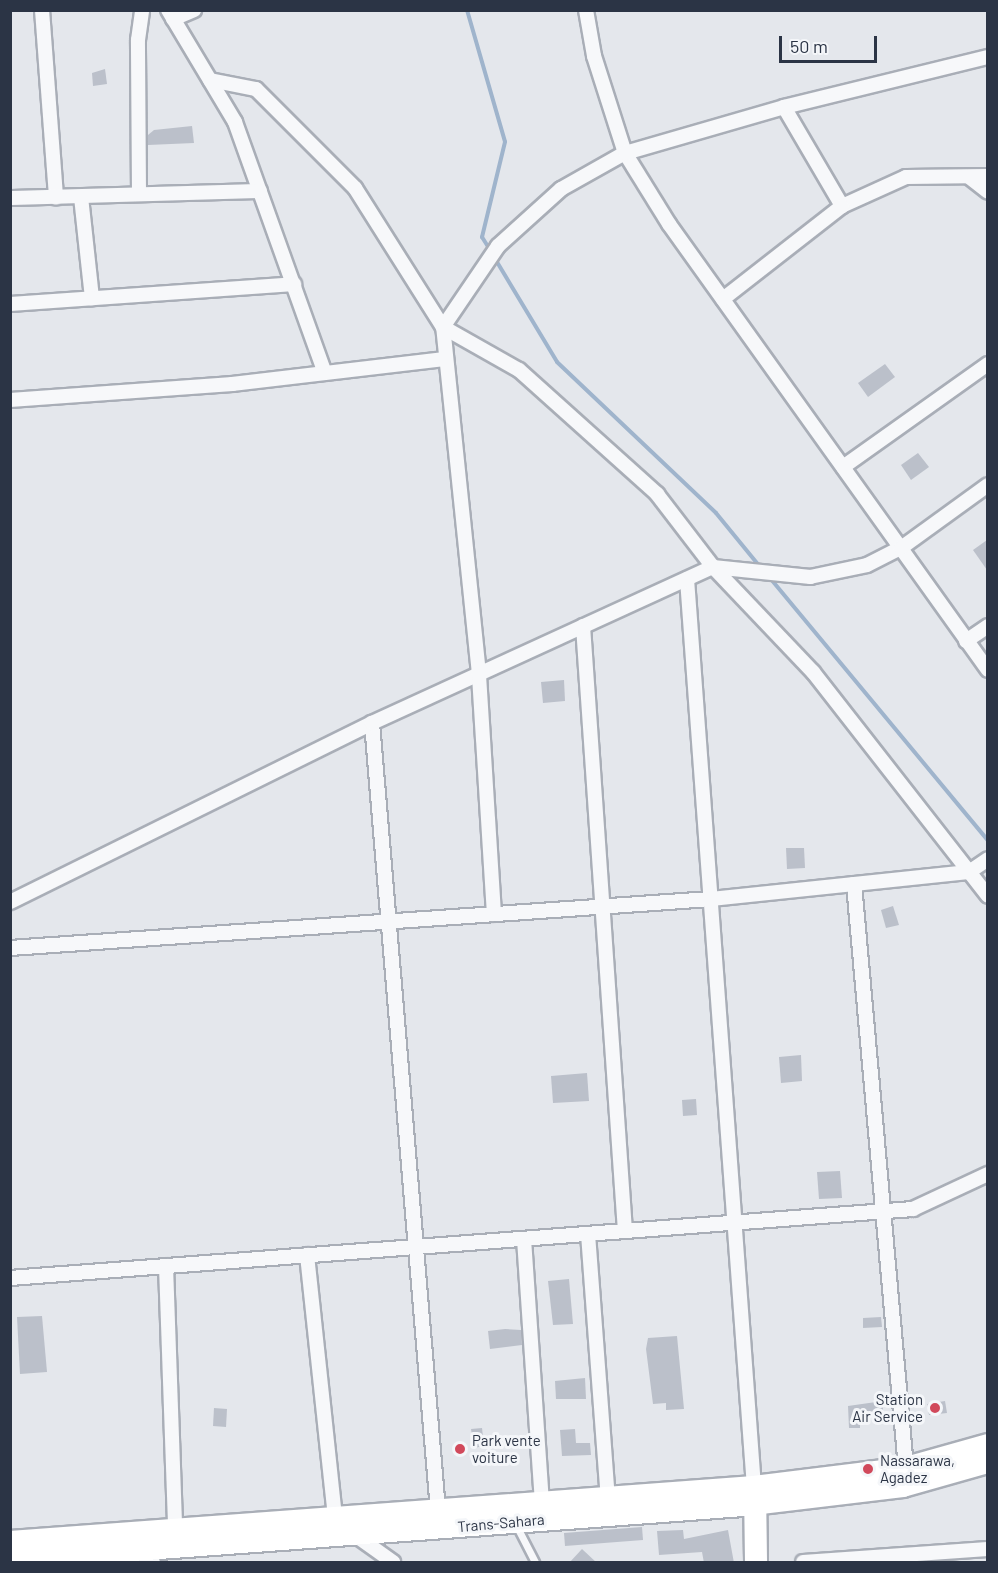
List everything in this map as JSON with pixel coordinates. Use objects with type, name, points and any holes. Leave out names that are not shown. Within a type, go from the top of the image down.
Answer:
[{"type":"main road","name":"Trans-Sahara","points":[[10,1542],[136,1550],[175,1530],[342,1530],[438,1511],[513,1513],[542,1503],[608,1498],[755,1495],[906,1468],[987,1445]]},
{"type":"main road","name":"Trans-Sahara","points":[[10,1559],[136,1550],[513,1513],[903,1486],[987,1462]]},
{"type":"main road","points":[[755,1495],[756,1563]]},
{"type":"street","points":[[42,10],[56,197]]},
{"type":"street","points":[[139,193],[138,40],[142,10]]},
{"type":"street","points":[[194,10],[170,15],[235,122],[324,371]]},
{"type":"street","points":[[586,10],[594,56],[625,153],[723,299],[987,670]]},
{"type":"street","points":[[494,914],[479,674],[443,327],[498,246],[561,189],[625,153],[784,107],[987,57]]},
{"type":"street","points":[[210,80],[256,90],[355,188],[443,327],[519,370],[657,494],[713,567],[813,672],[987,897]]},
{"type":"street","points":[[784,107],[842,206]]},
{"type":"street","points":[[723,299],[842,206],[906,177],[987,176]]},
{"type":"street","points":[[969,177],[987,192]]},
{"type":"street","points":[[10,198],[260,191]]},
{"type":"street","points":[[81,197],[92,298]]},
{"type":"street","points":[[10,304],[294,284]]},
{"type":"street","points":[[10,400],[232,384],[324,371],[394,368],[445,358]]},
{"type":"street","points":[[843,467],[987,364]]},
{"type":"street","points":[[10,902],[372,723],[713,567],[810,577],[867,566],[901,548],[987,485]]},
{"type":"street","points":[[687,579],[755,1495]]},
{"type":"street","points":[[583,626],[625,1231]]},
{"type":"street","points":[[966,641],[987,626]]},
{"type":"street","points":[[372,723],[391,922],[438,1511]]},
{"type":"street","points":[[10,948],[711,899],[969,872],[987,860]]},
{"type":"street","points":[[854,884],[906,1468]]},
{"type":"street","points":[[10,1278],[913,1209],[987,1173]]},
{"type":"street","points":[[588,1234],[608,1498]]},
{"type":"street","points":[[524,1239],[542,1503]]},
{"type":"street","points":[[307,1255],[342,1530],[393,1563]]},
{"type":"street","points":[[166,1266],[175,1530]]},
{"type":"street","points":[[803,1563],[987,1549]]},
{"type":"lane","points":[[513,1513],[535,1563]]},
{"type":"building","points":[[105,69],[107,84],[93,86],[92,73]]},
{"type":"building","points":[[192,126],[194,143],[148,145],[148,135],[154,130]]},
{"type":"building","points":[[885,364],[895,377],[868,397],[858,383]]},
{"type":"building","points":[[918,453],[929,467],[911,480],[901,465]]},
{"type":"building","points":[[987,540],[987,570],[973,550]]},
{"type":"building","points":[[564,680],[565,701],[543,703],[541,682]]},
{"type":"building","points":[[786,848],[804,848],[805,868],[787,869]]},
{"type":"building","points":[[893,906],[899,925],[886,928],[881,910]]},
{"type":"building","points":[[801,1055],[802,1081],[781,1083],[779,1057]]},
{"type":"building","points":[[587,1073],[589,1101],[553,1103],[551,1076]]},
{"type":"building","points":[[696,1099],[697,1115],[683,1116],[682,1100]]},
{"type":"building","points":[[840,1171],[842,1198],[819,1199],[817,1172]]},
{"type":"building","points":[[569,1279],[573,1324],[553,1325],[548,1281]]},
{"type":"building","points":[[42,1316],[47,1372],[20,1374],[17,1317]]},
{"type":"building","points":[[881,1317],[882,1327],[863,1328],[863,1318]]},
{"type":"building","points":[[521,1330],[522,1345],[490,1349],[488,1331]]},
{"type":"building","points":[[677,1336],[684,1409],[666,1410],[666,1403],[653,1404],[646,1349],[648,1338]]},
{"type":"building","points":[[585,1378],[586,1399],[556,1399],[555,1381]]},
{"type":"building","points":[[883,1401],[883,1417],[860,1419],[860,1428],[849,1428],[848,1406]]},
{"type":"building","points":[[945,1401],[947,1413],[929,1415],[927,1404]]},
{"type":"building","points":[[214,1408],[227,1409],[226,1427],[213,1426]]},
{"type":"building","points":[[482,1428],[484,1446],[474,1448],[471,1429]]},
{"type":"building","points":[[575,1429],[576,1443],[590,1443],[591,1455],[562,1456],[560,1430]]},
{"type":"building","points":[[642,1527],[643,1540],[565,1546],[564,1533]]},
{"type":"building","points":[[683,1530],[684,1539],[728,1530],[734,1563],[704,1563],[702,1552],[659,1555],[657,1531]]},
{"type":"building","points":[[582,1549],[597,1563],[569,1563]]},
{"type":"waterway","points":[[467,10],[505,142],[482,237],[490,250]]},
{"type":"waterway","points":[[494,257],[557,362],[716,513],[761,568]]},
{"type":"waterway","points":[[770,578],[988,841]]},
{"type":"place","name":"Station Air Service","points":[[935,1408]]},
{"type":"place","name":"Park vente voiture","points":[[460,1449]]},
{"type":"place","name":"Nassarawa, Agadez","points":[[868,1469]]}]
